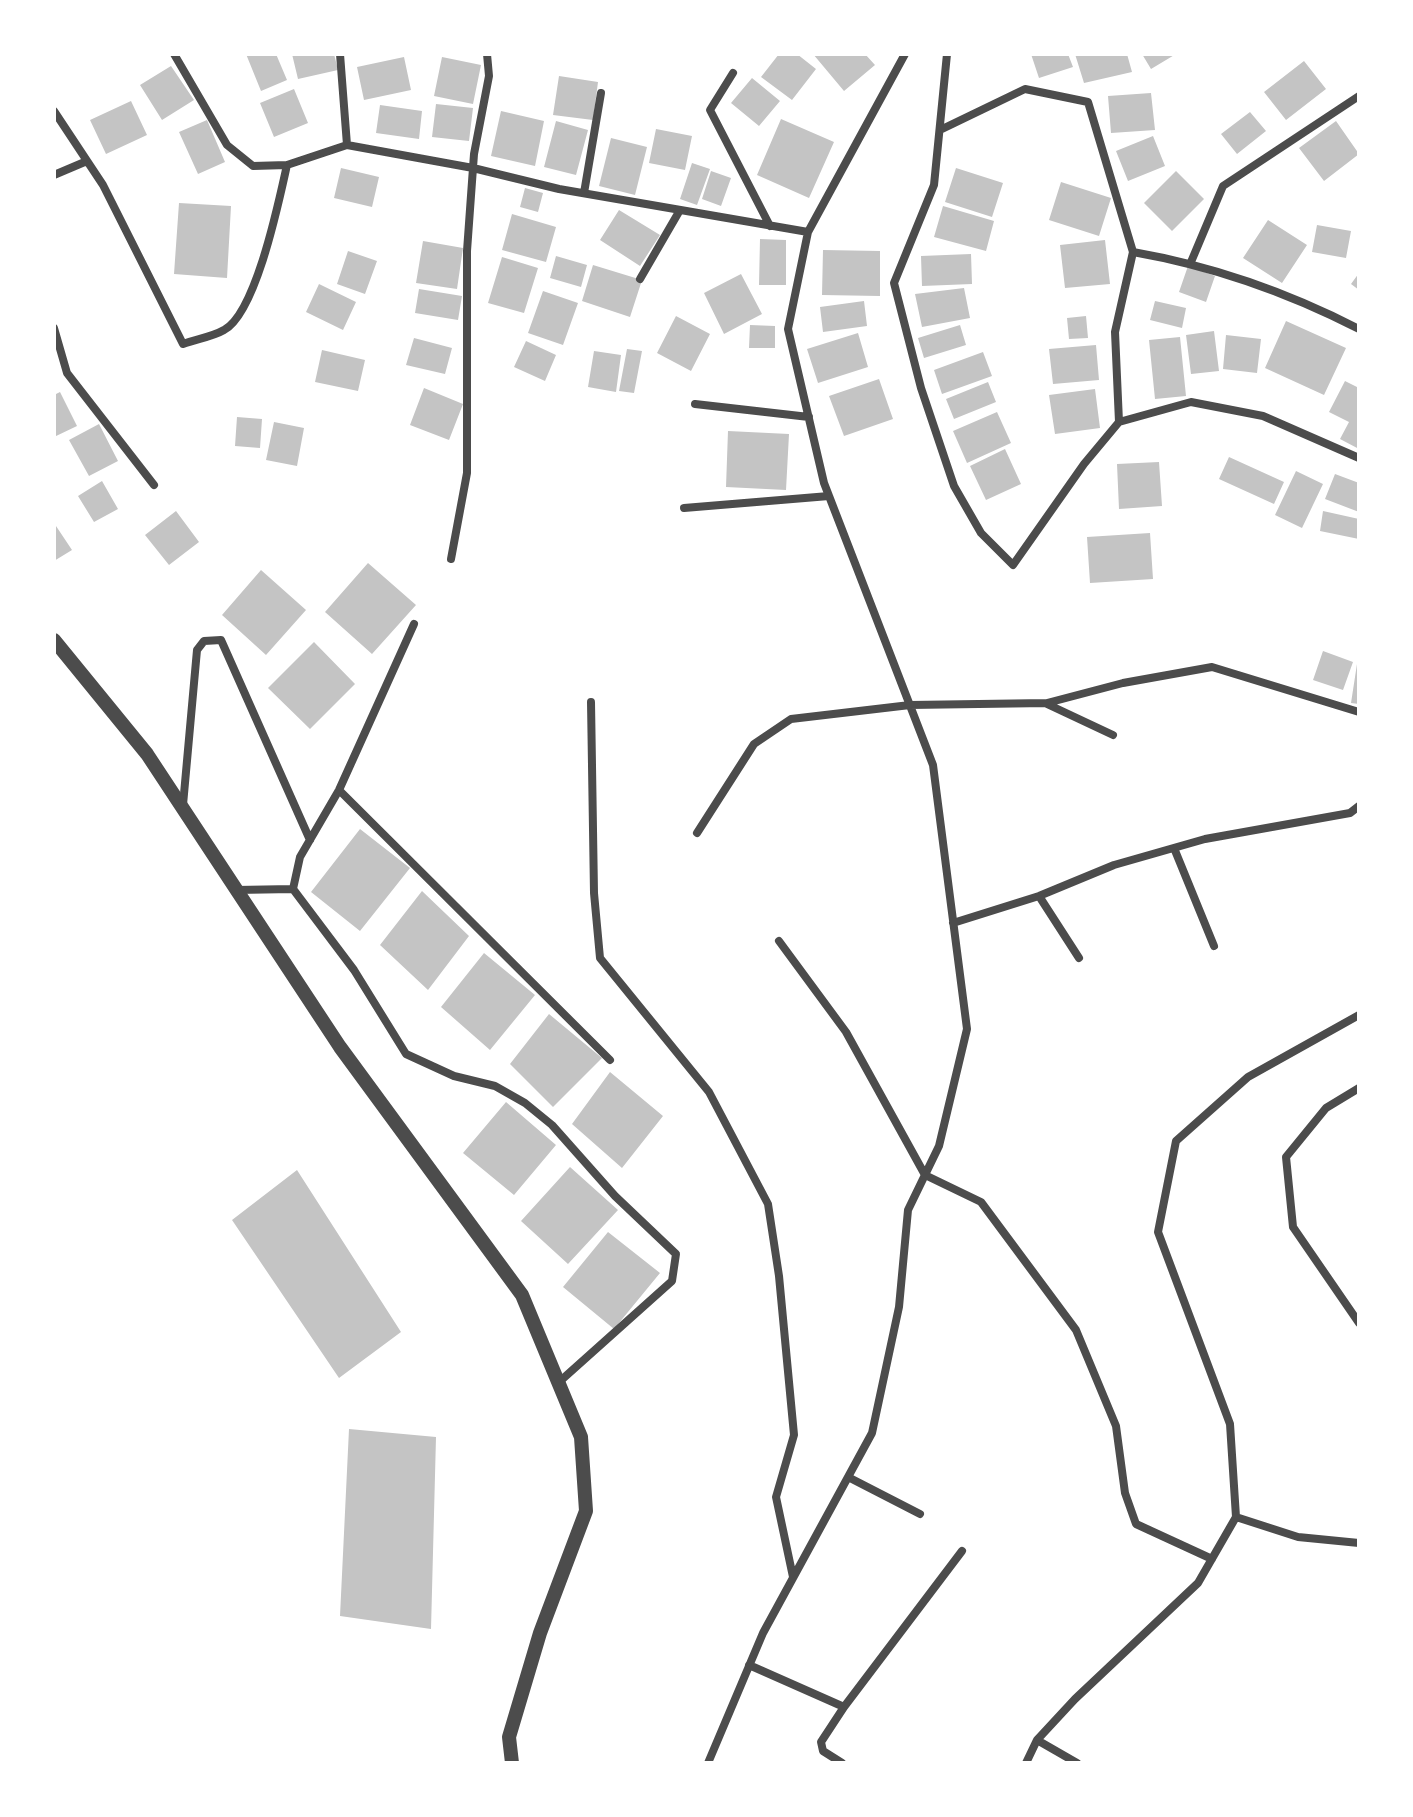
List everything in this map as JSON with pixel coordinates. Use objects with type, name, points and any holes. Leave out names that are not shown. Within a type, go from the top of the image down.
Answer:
[{"type":"street","points":[[174,54],[227,145],[253,166],[287,165],[347,145],[473,168],[584,193],[808,232]]},
{"type":"street","points":[[340,54],[347,145]]},
{"type":"street","points":[[451,559],[467,473],[467,251],[473,168],[489,76],[487,54]]},
{"type":"street","points":[[708,1763],[749,1665],[872,1433],[899,1307],[908,1210],[939,1146],[967,1029],[933,765],[829,496],[788,329],[808,232],[905,54]]},
{"type":"street","points":[[947,54],[934,185],[894,283],[921,388],[954,486],[981,533],[1013,565],[1084,464],[1119,422],[1191,402],[1263,416],[1359,458]]},
{"type":"street","points":[[733,73],[710,110],[770,226]]},
{"type":"street","points":[[940,130],[1025,89],[1088,102],[1133,252],[1115,332],[1119,422]]},
{"type":"street","points":[[584,193],[601,93]]},
{"type":"street","points":[[1191,262],[1223,186],[1359,96]]},
{"type":"street","points":[[54,111],[103,185],[183,344],[225,330],[242,314],[273,228],[287,165]]},
{"type":"street","points":[[54,175],[87,161]]},
{"type":"street","points":[[640,279],[680,210]]},
{"type":"street","points":[[1133,252],[1191,262],[1299,298],[1359,329]]},
{"type":"street","points":[[54,328],[67,373],[154,485]]},
{"type":"street","points":[[695,404],[809,417]]},
{"type":"street","points":[[684,508],[829,496]]},
{"type":"street","points":[[414,624],[339,790],[300,857],[293,889],[354,970],[406,1054],[454,1076],[495,1086],[525,1103],[552,1125],[615,1196],[676,1254],[672,1281],[558,1383]]},
{"type":"street","points":[[54,640],[147,754],[340,1047],[522,1295],[581,1437],[586,1511],[540,1633],[509,1737],[512,1763]]},
{"type":"street","points":[[183,808],[197,650],[204,641],[221,640],[310,840]]},
{"type":"street","points":[[697,833],[754,744],[791,719],[910,705],[1047,703],[1123,683],[1212,667],[1359,712]]},
{"type":"street","points":[[591,702],[594,893],[600,958],[709,1092],[768,1204],[779,1276],[794,1435],[776,1497],[793,1578]]},
{"type":"street","points":[[1047,703],[1113,735]]},
{"type":"street","points":[[339,790],[610,1060]]},
{"type":"street","points":[[953,923],[1039,896],[1114,865],[1174,848],[1350,813],[1359,806]]},
{"type":"street","points":[[1174,848],[1214,946]]},
{"type":"street","points":[[236,890],[293,889]]},
{"type":"street","points":[[1039,896],[1079,958]]},
{"type":"street","points":[[779,941],[846,1032],[925,1175],[981,1202],[1076,1330],[1116,1426],[1125,1493],[1136,1524],[1212,1559]]},
{"type":"street","points":[[1026,1763],[1037,1740],[1198,1583],[1236,1517],[1230,1424],[1158,1232],[1176,1141],[1248,1077],[1359,1015]]},
{"type":"street","points":[[1359,1088],[1326,1108],[1286,1157],[1293,1227],[1341,1291],[1359,1323]]},
{"type":"street","points":[[848,1477],[920,1514]]},
{"type":"street","points":[[1236,1517],[1298,1537],[1359,1543]]},
{"type":"street","points":[[842,1763],[823,1751],[821,1742],[962,1551]]},
{"type":"street","points":[[749,1665],[844,1707]]},
{"type":"street","points":[[1037,1740],[1077,1763]]},
{"type":"building","points":[[246,54],[276,54],[287,80],[261,91]]},
{"type":"building","points":[[292,54],[334,54],[338,70],[298,79]]},
{"type":"building","points":[[779,54],[797,54],[816,69],[792,100],[761,77]]},
{"type":"building","points":[[813,54],[865,54],[875,65],[844,91]]},
{"type":"building","points":[[1031,54],[1068,54],[1073,67],[1039,78]]},
{"type":"building","points":[[1075,54],[1127,54],[1132,72],[1084,83]]},
{"type":"building","points":[[1142,54],[1176,54],[1151,69]]},
{"type":"building","points":[[404,57],[411,90],[364,100],[357,67]]},
{"type":"building","points":[[442,57],[481,65],[473,104],[434,96]]},
{"type":"building","points":[[1304,61],[1326,89],[1286,120],[1264,92]]},
{"type":"building","points":[[171,66],[194,100],[162,120],[140,85]]},
{"type":"building","points":[[559,76],[598,82],[593,120],[553,115]]},
{"type":"building","points":[[752,78],[780,101],[759,126],[731,103]]},
{"type":"building","points":[[294,89],[308,123],[274,137],[260,103]]},
{"type":"building","points":[[1151,93],[1155,130],[1111,133],[1108,96]]},
{"type":"building","points":[[131,101],[147,135],[106,154],[90,120]]},
{"type":"building","points":[[436,104],[473,108],[469,141],[432,137]]},
{"type":"building","points":[[380,105],[422,111],[419,139],[376,133]]},
{"type":"building","points":[[501,111],[544,121],[535,166],[491,156]]},
{"type":"building","points":[[1250,112],[1266,131],[1237,154],[1221,134]]},
{"type":"building","points":[[781,119],[834,142],[809,198],[757,175]]},
{"type":"building","points":[[207,120],[225,162],[198,174],[179,132]]},
{"type":"building","points":[[556,121],[588,130],[576,175],[544,167]]},
{"type":"building","points":[[1336,121],[1359,154],[1324,181],[1299,148]]},
{"type":"building","points":[[656,129],[692,136],[685,170],[649,163]]},
{"type":"building","points":[[1153,136],[1165,166],[1128,181],[1116,151]]},
{"type":"building","points":[[611,138],[647,147],[635,195],[599,186]]},
{"type":"building","points":[[692,163],[710,169],[697,205],[680,199]]},
{"type":"building","points":[[341,168],[379,177],[372,207],[334,198]]},
{"type":"building","points":[[956,168],[1003,183],[992,217],[945,202]]},
{"type":"building","points":[[711,171],[731,178],[721,206],[702,199]]},
{"type":"building","points":[[1176,171],[1204,199],[1172,231],[1144,203]]},
{"type":"building","points":[[1061,182],[1111,198],[1099,236],[1049,220]]},
{"type":"building","points":[[525,188],[543,193],[538,212],[520,207]]},
{"type":"building","points":[[179,203],[231,206],[227,278],[174,274]]},
{"type":"building","points":[[943,206],[994,221],[986,251],[934,237]]},
{"type":"building","points":[[619,210],[660,235],[640,266],[600,240]]},
{"type":"building","points":[[512,214],[556,227],[546,262],[502,250]]},
{"type":"building","points":[[1268,220],[1307,245],[1282,283],[1243,258]]},
{"type":"building","points":[[1317,225],[1351,231],[1346,258],[1312,252]]},
{"type":"building","points":[[760,239],[786,240],[786,285],[759,285]]},
{"type":"building","points":[[1105,240],[1110,284],[1065,288],[1060,245]]},
{"type":"building","points":[[423,241],[463,248],[457,289],[416,283]]},
{"type":"building","points":[[823,250],[880,251],[880,296],[822,295]]},
{"type":"building","points":[[348,251],[377,261],[365,294],[337,284]]},
{"type":"building","points":[[971,254],[972,284],[922,286],[921,256]]},
{"type":"building","points":[[556,256],[587,265],[581,287],[550,278]]},
{"type":"building","points":[[502,257],[538,268],[524,313],[488,303]]},
{"type":"building","points":[[593,265],[642,280],[630,317],[582,301]]},
{"type":"building","points":[[1188,266],[1215,276],[1206,302],[1179,292]]},
{"type":"building","points":[[1359,273],[1359,290],[1351,284]]},
{"type":"building","points":[[741,274],[762,314],[724,334],[704,293]]},
{"type":"building","points":[[319,284],[356,302],[343,330],[306,312]]},
{"type":"building","points":[[964,288],[970,318],[922,327],[915,294]]},
{"type":"building","points":[[419,289],[462,296],[458,320],[415,313]]},
{"type":"building","points":[[543,291],[578,303],[563,345],[528,333]]},
{"type":"building","points":[[864,301],[867,326],[823,332],[820,307]]},
{"type":"building","points":[[1155,301],[1186,308],[1182,328],[1150,320]]},
{"type":"building","points":[[676,316],[710,334],[691,371],[657,353]]},
{"type":"building","points":[[1086,316],[1088,338],[1069,339],[1067,318]]},
{"type":"building","points":[[1286,321],[1346,348],[1324,395],[1265,368]]},
{"type":"building","points":[[750,325],[775,326],[775,348],[749,348]]},
{"type":"building","points":[[960,325],[966,345],[924,358],[918,338]]},
{"type":"building","points":[[1214,331],[1219,371],[1191,374],[1186,335]]},
{"type":"building","points":[[858,333],[868,367],[818,383],[807,349]]},
{"type":"building","points":[[1226,335],[1261,339],[1257,373],[1223,369]]},
{"type":"building","points":[[1180,337],[1186,396],[1155,399],[1149,340]]},
{"type":"building","points":[[414,338],[452,348],[445,374],[406,365]]},
{"type":"building","points":[[526,341],[556,355],[545,381],[514,367]]},
{"type":"building","points":[[1096,345],[1099,380],[1053,384],[1049,349]]},
{"type":"building","points":[[627,349],[642,351],[634,393],[619,391]]},
{"type":"building","points":[[322,350],[365,360],[358,391],[315,382]]},
{"type":"building","points":[[594,351],[621,355],[616,392],[588,387]]},
{"type":"building","points":[[983,352],[992,376],[942,394],[934,370]]},
{"type":"building","points":[[879,379],[893,419],[844,436],[829,396]]},
{"type":"building","points":[[1345,381],[1359,388],[1359,449],[1340,439],[1349,422],[1329,412]]},
{"type":"building","points":[[988,382],[996,402],[954,419],[946,399]]},
{"type":"building","points":[[424,388],[463,404],[449,440],[410,425]]},
{"type":"building","points":[[1095,389],[1100,428],[1055,434],[1049,395]]},
{"type":"building","points":[[60,392],[77,426],[54,437],[54,395]]},
{"type":"building","points":[[997,412],[1011,443],[967,463],[953,431]]},
{"type":"building","points":[[237,417],[262,419],[260,448],[235,446]]},
{"type":"building","points":[[274,422],[304,428],[297,466],[266,460]]},
{"type":"building","points":[[99,424],[118,461],[89,476],[69,440]]},
{"type":"building","points":[[728,431],[789,434],[786,490],[726,487]]},
{"type":"building","points":[[1005,449],[1021,484],[986,500],[970,466]]},
{"type":"building","points":[[1229,457],[1284,482],[1274,504],[1219,479]]},
{"type":"building","points":[[1159,462],[1162,506],[1119,509],[1117,464]]},
{"type":"building","points":[[1296,471],[1323,484],[1302,528],[1275,515]]},
{"type":"building","points":[[1335,474],[1359,483],[1359,512],[1325,499]]},
{"type":"building","points":[[102,481],[118,509],[94,522],[78,496]]},
{"type":"building","points":[[176,511],[199,542],[169,565],[145,535]]},
{"type":"building","points":[[1323,511],[1359,519],[1359,539],[1320,531]]},
{"type":"building","points":[[54,523],[72,550],[54,561]]},
{"type":"building","points":[[1150,533],[1153,579],[1090,583],[1087,537]]},
{"type":"building","points":[[368,563],[416,605],[372,654],[325,612]]},
{"type":"building","points":[[261,570],[306,610],[266,655],[222,615]]},
{"type":"building","points":[[314,642],[355,684],[310,729],[268,688]]},
{"type":"building","points":[[1323,651],[1353,662],[1343,690],[1313,680]]},
{"type":"building","points":[[1359,664],[1359,704],[1351,703]]},
{"type":"building","points":[[360,829],[410,868],[360,931],[311,892]]},
{"type":"building","points":[[422,891],[469,936],[428,990],[380,945]]},
{"type":"building","points":[[484,953],[535,995],[490,1050],[441,1007]]},
{"type":"building","points":[[549,1014],[602,1058],[553,1107],[510,1064]]},
{"type":"building","points":[[610,1072],[663,1116],[622,1168],[572,1124]]},
{"type":"building","points":[[506,1102],[556,1145],[514,1195],[463,1153]]},
{"type":"building","points":[[570,1167],[618,1210],[568,1264],[521,1221]]},
{"type":"building","points":[[297,1170],[401,1332],[339,1378],[232,1220]]},
{"type":"building","points":[[608,1232],[660,1273],[614,1329],[563,1287]]},
{"type":"building","points":[[349,1429],[436,1437],[431,1629],[340,1616]]}]
